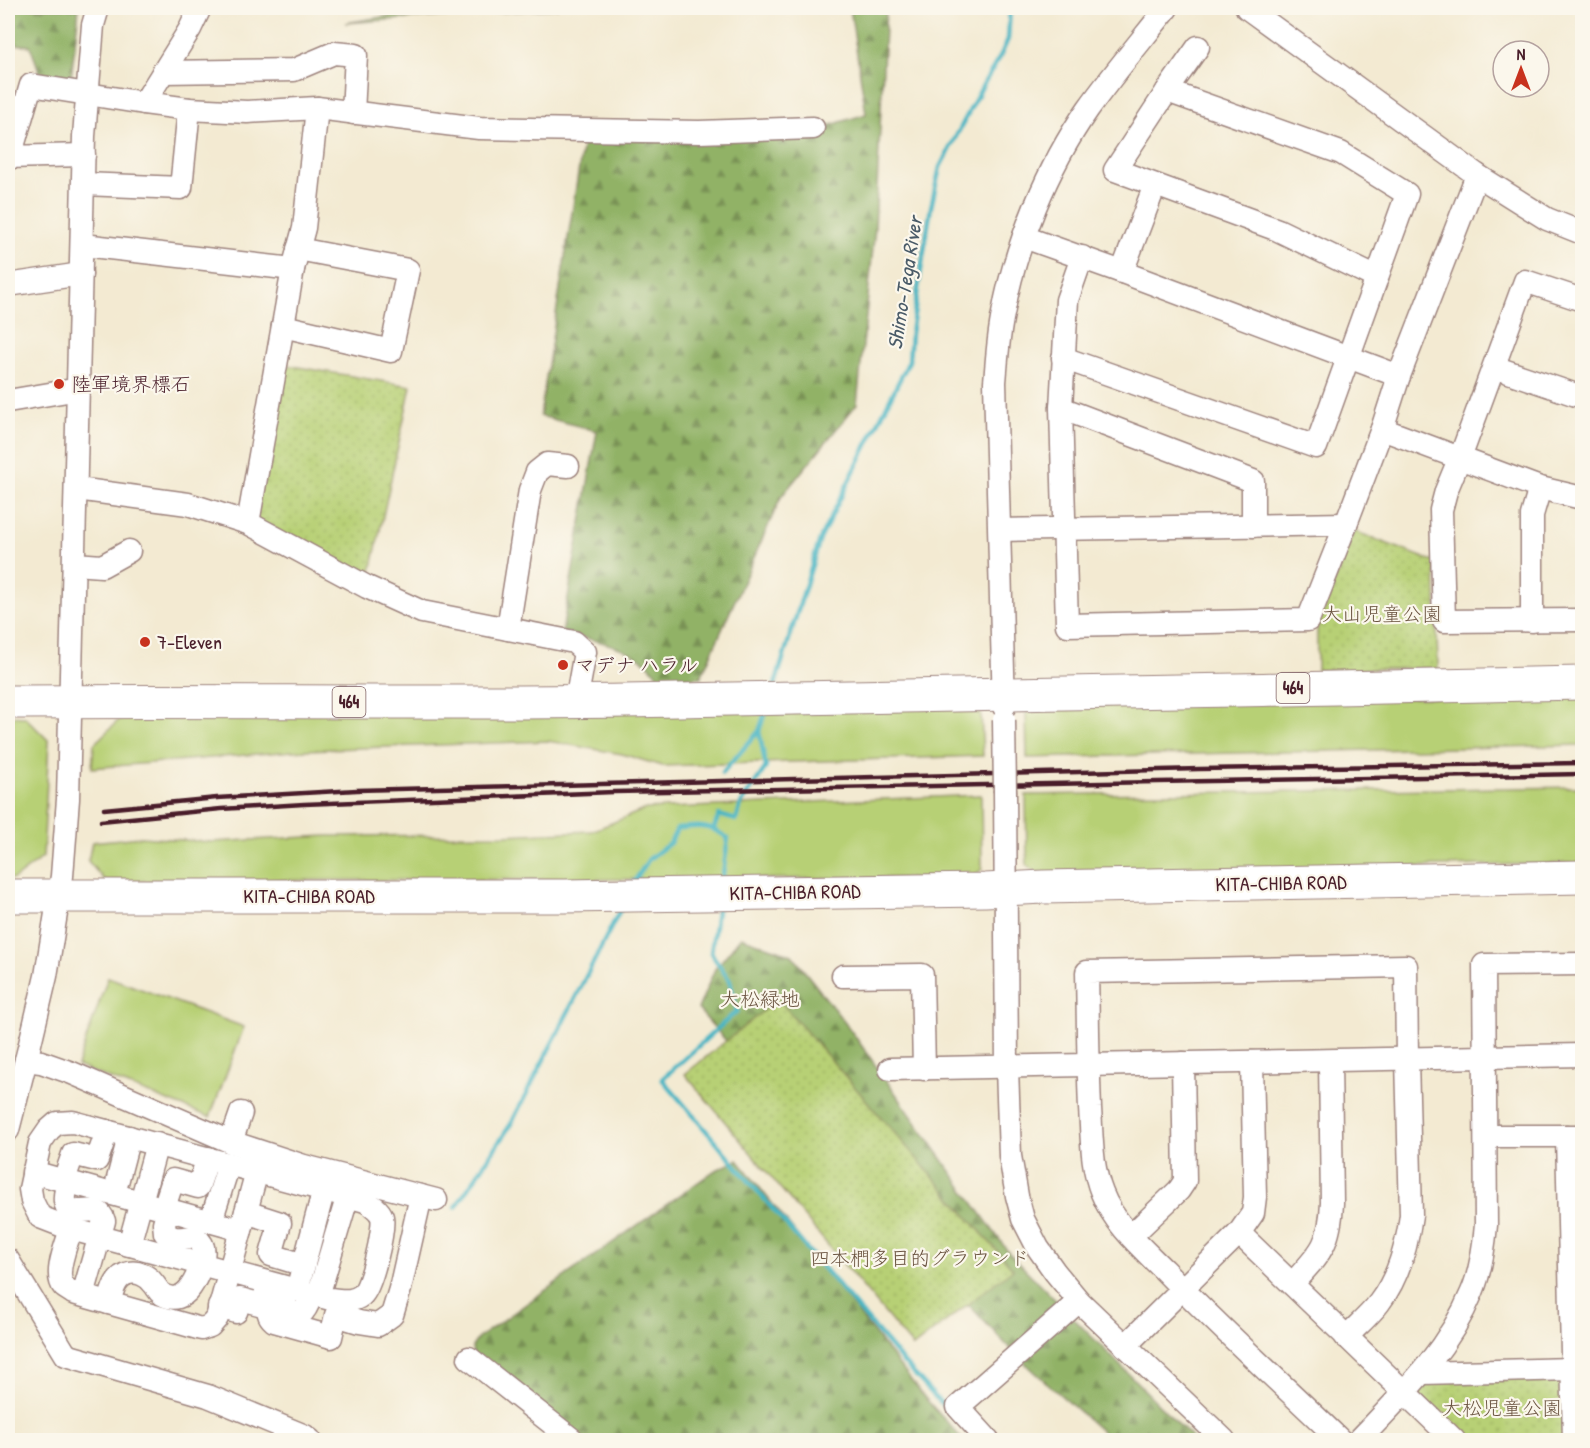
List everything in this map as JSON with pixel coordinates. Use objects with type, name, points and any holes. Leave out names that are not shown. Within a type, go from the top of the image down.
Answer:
[{"type":"highway","name":"464","points":[[8,702],[576,702],[903,697],[1004,707],[1582,682]]},
{"type":"highway","name":"KITA-CHIBA ROAD","points":[[8,896],[564,896],[815,892],[1006,877],[1043,887],[1582,877]]},
{"type":"street","points":[[8,1130],[46,976],[59,896],[68,799],[84,155],[93,25],[98,8]]},
{"type":"street","points":[[144,104],[190,29],[200,8]]},
{"type":"street","points":[[1167,8],[1088,109],[1061,153],[1024,237],[1009,284],[1002,316],[995,382],[1004,707],[1007,1067],[1010,1156],[1023,1219],[1055,1272],[1079,1301],[1224,1440]]},
{"type":"street","points":[[1247,8],[1477,175],[1547,219],[1582,233]]},
{"type":"street","points":[[1198,47],[1115,170],[1278,230],[1377,278]]},
{"type":"street","points":[[163,72],[294,69],[334,52],[356,55],[353,113]]},
{"type":"street","points":[[84,155],[11,156],[31,86],[189,109],[247,112],[316,108],[479,128],[699,132],[813,128]]},
{"type":"street","points":[[1063,358],[1316,447],[1407,194],[1341,153],[1167,91]]},
{"type":"street","points":[[248,523],[283,326],[304,228],[316,108]]},
{"type":"street","points":[[84,183],[181,188],[189,109]]},
{"type":"street","points":[[1082,257],[1067,300],[1061,408],[1068,625],[1308,620],[1477,175]]},
{"type":"street","points":[[1122,272],[1155,185]]},
{"type":"street","points":[[1024,237],[1400,376]]},
{"type":"street","points":[[83,245],[296,259],[408,270],[391,351],[283,326]]},
{"type":"street","points":[[8,285],[81,274]]},
{"type":"street","points":[[1582,300],[1525,280],[1461,458],[1446,491],[1441,510],[1444,621],[1582,620]]},
{"type":"street","points":[[1494,367],[1582,398]]},
{"type":"street","points":[[8,401],[78,389]]},
{"type":"street","points":[[1061,408],[1253,481],[1253,526]]},
{"type":"street","points":[[1382,429],[1540,489],[1582,498]]},
{"type":"street","points":[[508,629],[530,490],[537,472],[547,464],[568,466]]},
{"type":"street","points":[[77,489],[188,504],[248,523],[368,587],[422,612],[574,642],[585,652],[576,702]]},
{"type":"street","points":[[1532,621],[1532,515],[1540,489]]},
{"type":"street","points":[[1000,530],[1346,524]]},
{"type":"street","points":[[75,564],[102,566],[129,551]]},
{"type":"street","points":[[1359,1440],[1423,1373],[1459,1321],[1473,1290],[1483,1255],[1486,1225],[1484,965],[1582,964]]},
{"type":"street","points":[[1341,1440],[1182,1289],[1131,1236],[1102,1194],[1095,1168],[1088,1065],[1087,972],[1406,966],[1411,1215],[1408,1238],[1392,1284],[1379,1304],[1346,1337]]},
{"type":"street","points":[[843,976],[922,975],[924,1069]]},
{"type":"street","points":[[890,1069],[1582,1055]]},
{"type":"street","points":[[26,1060],[41,1062],[72,1074],[222,1155],[257,1171],[356,1198],[377,1209],[382,1218],[382,1235],[371,1278],[364,1294],[351,1301],[314,1295],[71,1229],[40,1217],[32,1201],[30,1189],[39,1143],[57,1123],[73,1122],[157,1144],[222,1155],[304,1166],[429,1198],[392,1315],[378,1325],[336,1315],[331,1337],[274,1321],[269,1315],[270,1305],[274,1302],[285,1304],[292,1313],[300,1314],[306,1310],[314,1295],[341,1251],[356,1198]]},
{"type":"street","points":[[1292,1284],[1317,1257],[1326,1243],[1331,1226],[1330,1061]]},
{"type":"street","points":[[1125,1346],[1239,1233],[1253,1213],[1255,1197],[1252,1062]]},
{"type":"street","points":[[1131,1236],[1179,1190],[1185,1181],[1183,1063]]},
{"type":"street","points":[[109,1303],[117,1281],[125,1274],[146,1276],[161,1294],[169,1297],[185,1294],[192,1288],[204,1255],[203,1247],[195,1237],[179,1239],[172,1238],[165,1233],[166,1209],[173,1180],[198,1187],[222,1155],[241,1113]]},
{"type":"street","points":[[82,1295],[84,1266],[99,1237],[104,1221],[98,1211],[78,1212],[68,1208],[64,1200],[64,1193],[73,1154],[97,1160],[107,1131]]},
{"type":"street","points":[[1486,1136],[1575,1136],[1572,1370],[1574,1440]]},
{"type":"street","points":[[114,1194],[127,1168],[129,1137]]},
{"type":"street","points":[[129,1245],[157,1144]]},
{"type":"street","points":[[71,1229],[59,1269],[64,1288],[73,1293],[201,1329],[210,1326],[216,1318],[229,1272],[234,1208],[222,1155]]},
{"type":"street","points":[[33,1172],[211,1221],[234,1208],[257,1171]]},
{"type":"street","points":[[314,1295],[304,1265],[324,1189]]},
{"type":"street","points":[[211,1221],[234,1208],[280,1222],[271,1255],[304,1265]]},
{"type":"street","points":[[1239,1233],[1454,1440]]},
{"type":"street","points":[[8,1260],[66,1355],[208,1396],[310,1440]]},
{"type":"street","points":[[219,1307],[236,1312],[240,1299],[263,1305],[268,1283]]},
{"type":"street","points":[[988,1440],[958,1407],[1079,1301]]},
{"type":"street","points":[[469,1358],[568,1439]]},
{"type":"street","points":[[1423,1373],[1572,1370]]},
{"type":"green space","points":[[8,8],[79,8],[70,87],[43,81],[30,46],[8,43]]},
{"type":"green space","points":[[435,8],[558,8],[345,23]]},
{"type":"green space","points":[[850,8],[886,8],[875,228],[857,404],[781,497],[701,677],[659,679],[652,668],[630,652],[562,632],[597,431],[540,416],[584,136],[812,131],[866,114]]},
{"type":"green space","points":[[280,364],[411,386],[369,581],[254,523]]},
{"type":"green space","name":"大山児童公園","points":[[1354,531],[1435,562],[1438,668],[1317,670],[1317,628]]},
{"type":"green space","points":[[1582,695],[1582,745],[1027,758],[1026,714],[1034,706]]},
{"type":"green space","points":[[971,706],[981,713],[983,756],[662,766],[622,754],[548,741],[305,750],[92,768],[94,744],[126,713]]},
{"type":"green space","points":[[8,716],[25,717],[49,741],[43,857],[14,879],[8,879]]},
{"type":"green space","points":[[1582,787],[1582,863],[1039,875],[1027,865],[1026,795]]},
{"type":"green space","points":[[981,795],[982,869],[972,878],[105,881],[88,861],[92,842],[141,837],[212,842],[327,836],[504,835],[592,831],[646,809]]},
{"type":"green space","name":"大松緑地","points":[[741,937],[792,955],[849,1028],[1009,1253],[1194,1440],[1111,1440],[1018,1357],[827,1155],[698,1009],[715,969]]},
{"type":"green space","points":[[108,977],[244,1027],[210,1117],[77,1066]]},
{"type":"green space","name":"四本椚多目的グラウンド","points":[[778,999],[1013,1269],[913,1347],[685,1074]]},
{"type":"green space","points":[[738,1160],[925,1398],[963,1440],[574,1440],[473,1355],[472,1347],[478,1338],[714,1171]]},
{"type":"green space","name":"大松児童公園","points":[[1561,1374],[1566,1440],[1466,1440],[1419,1396],[1419,1391],[1432,1376]]},
{"type":"waterway","name":"Shimo-Tega River","points":[[774,688],[820,539],[909,361],[911,333],[931,207],[940,167],[1008,39],[1010,8]]},
{"type":"waterway","points":[[722,773],[759,731],[766,710]]},
{"type":"waterway","points":[[714,828],[719,815],[736,820],[741,804],[766,767],[759,731]]},
{"type":"waterway","points":[[634,882],[649,859],[670,843],[677,829],[692,827],[709,828],[728,838],[722,881]]},
{"type":"waterway","points":[[718,904],[711,953],[730,981],[737,1011],[662,1079],[905,1364],[951,1414]]},
{"type":"waterway","points":[[456,1207],[511,1124],[621,908]]},
{"type":"railway","points":[[104,809],[217,798],[357,790],[1199,769],[1582,763]]},
{"type":"railway","points":[[101,821],[221,809],[304,804],[614,792],[1582,774]]},
{"type":"place","name":"陸軍境界標石","points":[[59,384]]},
{"type":"place","name":"7-Eleven","points":[[145,642]]},
{"type":"place","name":"マデナ ハラル","points":[[563,665]]}]
